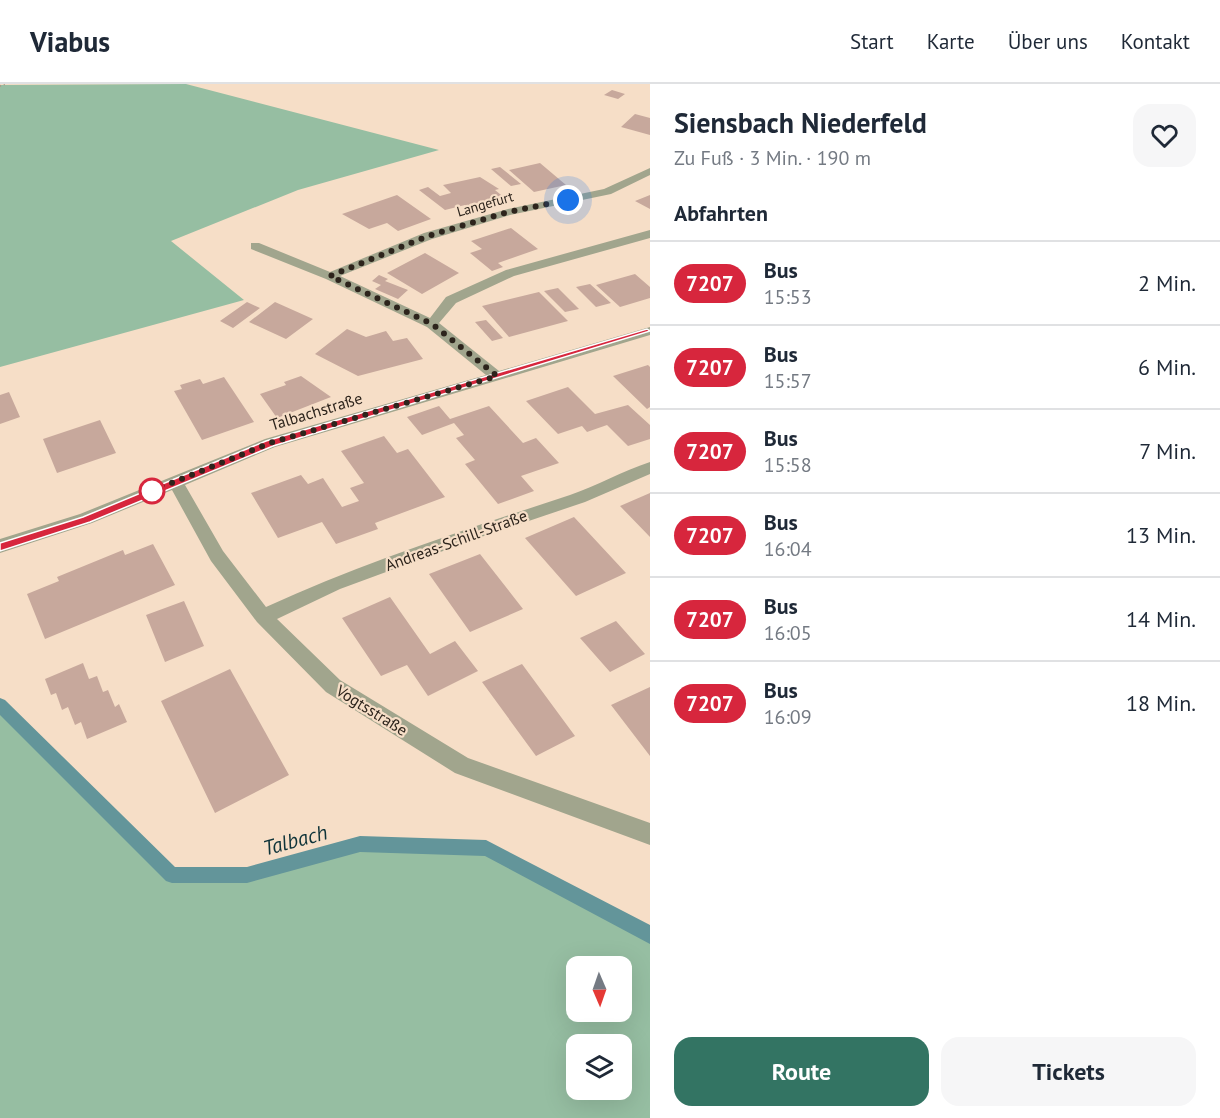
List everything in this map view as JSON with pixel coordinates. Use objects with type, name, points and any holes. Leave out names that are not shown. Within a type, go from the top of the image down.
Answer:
[{"type":"street","name":"Langefurt","points":[[330,276],[428,236],[508,212],[607,192],[650,171]]},
{"type":"street","points":[[432,324],[451,300],[510,273],[650,234]]},
{"type":"street","points":[[255,246],[330,276],[432,324],[497,376]]},
{"type":"street","name":"Talbachstraße","points":[[0,546],[86,519],[270,443],[650,331]]},
{"type":"street","name":"Andreas-Schill-Straße","points":[[263,617],[334,584],[475,532],[579,498],[650,468]]},
{"type":"street","name":"Vogtsstraße","points":[[175,481],[217,556],[263,617],[333,686],[462,766],[650,834]]},
{"type":"path","points":[[0,86],[5,84]]},
{"type":"green space","points":[[186,84],[439,150],[298,190],[171,241],[244,300],[0,367],[0,85]]},
{"type":"green space","points":[[0,705],[172,875],[247,875],[360,844],[486,848],[650,935],[650,1118],[0,1118]]},
{"type":"building","points":[[612,90],[625,94],[618,99],[604,95]]},
{"type":"building","points":[[635,114],[650,118],[650,135],[621,127]]},
{"type":"building","points":[[540,163],[566,185],[534,192],[509,170]]},
{"type":"building","points":[[500,167],[521,184],[511,186],[491,169]]},
{"type":"building","points":[[480,177],[499,189],[495,190],[506,199],[468,208],[465,205],[445,210],[419,190],[428,187],[440,196],[451,193],[443,185]]},
{"type":"building","points":[[397,195],[431,219],[398,231],[387,223],[369,229],[342,214]]},
{"type":"building","points":[[650,195],[650,209],[635,201]]},
{"type":"building","points":[[511,228],[538,249],[498,263],[503,267],[492,271],[470,253],[482,249],[471,241]]},
{"type":"building","points":[[425,253],[459,273],[422,294],[387,273]]},
{"type":"building","points":[[635,274],[650,287],[650,298],[620,307],[596,285]]},
{"type":"building","points":[[379,275],[388,279],[385,281],[408,290],[398,299],[375,289],[381,285],[372,281]]},
{"type":"building","points":[[590,284],[611,303],[596,307],[576,287]]},
{"type":"building","points":[[558,288],[579,309],[565,312],[544,291]]},
{"type":"building","points":[[539,292],[568,321],[509,337],[482,306]]},
{"type":"building","points":[[247,302],[260,308],[233,328],[220,321]]},
{"type":"building","points":[[275,302],[313,319],[286,339],[249,322]]},
{"type":"building","points":[[486,320],[503,338],[492,341],[475,322]]},
{"type":"building","points":[[347,329],[366,337],[386,331],[393,341],[407,338],[423,359],[358,376],[315,354]]},
{"type":"building","points":[[648,365],[650,367],[650,407],[647,409],[613,376]]},
{"type":"building","points":[[301,376],[331,397],[277,418],[260,394],[286,385],[284,382]]},
{"type":"building","points":[[224,377],[254,422],[202,440],[174,391],[182,389],[180,385],[200,379],[203,384]]},
{"type":"building","points":[[568,387],[595,414],[628,405],[650,425],[650,439],[628,446],[607,425],[587,432],[582,426],[558,434],[526,401]]},
{"type":"building","points":[[9,392],[20,417],[0,424],[0,395]]},
{"type":"building","points":[[439,406],[450,419],[489,406],[523,443],[536,438],[559,463],[521,476],[534,491],[498,504],[465,464],[475,460],[456,438],[464,435],[454,423],[422,435],[407,417]]},
{"type":"building","points":[[100,420],[116,453],[57,473],[43,439]]},
{"type":"building","points":[[384,436],[397,453],[408,449],[445,497],[375,523],[378,529],[336,544],[322,522],[278,538],[251,493],[301,475],[308,484],[323,478],[342,507],[359,501],[350,488],[364,483],[341,451]]},
{"type":"building","points":[[650,493],[650,537],[620,506]]},
{"type":"building","points":[[574,517],[626,573],[576,596],[525,538]]},
{"type":"building","points":[[153,544],[175,585],[45,639],[27,594],[59,581],[57,577],[123,550],[125,555]]},
{"type":"building","points":[[480,554],[523,609],[470,632],[429,574]]},
{"type":"building","points":[[390,597],[430,654],[455,641],[478,671],[428,696],[407,665],[381,676],[342,618]]},
{"type":"building","points":[[184,601],[204,646],[165,662],[146,615]]},
{"type":"building","points":[[616,621],[645,654],[610,672],[580,638]]},
{"type":"building","points":[[83,663],[89,679],[97,676],[103,692],[108,690],[115,707],[119,704],[127,722],[87,739],[81,722],[75,725],[68,707],[62,710],[56,693],[51,695],[45,679]]},
{"type":"building","points":[[522,664],[575,736],[536,756],[482,682]]},
{"type":"building","points":[[230,669],[289,775],[215,813],[161,701]]},
{"type":"building","points":[[650,687],[650,756],[611,705]]},
{"type":"waterway","name":"Talbach","points":[[0,705],[172,875],[247,875],[360,844],[486,848],[650,935]]},
{"type":"bus line","name":"7207","points":[[0,546],[86,519],[270,443],[650,331]]},
{"type":"route","points":[[152,491],[270,443],[497,376],[432,324],[330,276],[428,236],[508,212],[568,200]]}]
